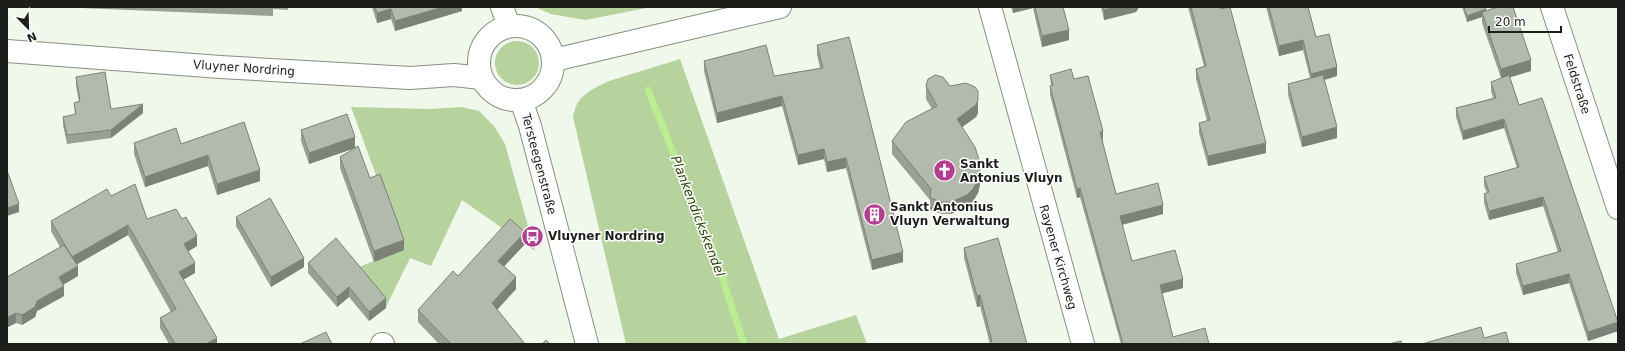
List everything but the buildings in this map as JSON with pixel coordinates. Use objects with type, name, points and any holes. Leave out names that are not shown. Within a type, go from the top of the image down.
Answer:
[{"type":"street","points":[[481,78],[478,62],[483,44],[506,16],[527,26],[541,35],[550,47],[554,60],[780,7]]},
{"type":"street","name":"Rayener Kirchweg","points":[[990,7],[1083,344]]},
{"type":"street","name":"Feldstraße","points":[[1552,7],[1610,157],[1618,208]]},
{"type":"street","name":"Vluyner Nordring","points":[[7,51],[220,67],[410,78],[454,75],[481,78]]},
{"type":"street","name":"Tersteegenstraße","points":[[481,78],[490,91],[502,98],[521,100],[535,95],[549,82],[553,72],[554,60]]},
{"type":"street","name":"Tersteegenstraße","points":[[521,100],[532,133],[587,344]]},
{"type":"green space","points":[[535,7],[652,7],[585,20],[551,14]]},
{"type":"green space","points":[[513,41],[521,41],[526,42],[533,47],[538,54],[538,72],[533,79],[526,84],[513,85],[505,82],[498,75],[495,67],[495,59],[498,51],[505,44]]},
{"type":"green space","points":[[680,59],[779,339],[856,315],[867,344],[626,344],[573,117],[576,106],[583,96],[596,88],[609,81]]},
{"type":"green space","points":[[351,107],[430,109],[461,107],[479,111],[494,126],[505,144],[535,251],[462,200],[431,266],[410,258],[386,307],[354,269],[403,249]]},
{"type":"waterway","name":"Plankendickskendel","points":[[648,90],[717,261],[744,344]]},
{"type":"place","name":"Sankt Antonius Vluyn","points":[[945,171]]},
{"type":"place","name":"Sankt Antonius Vluyn Verwaltung","points":[[874,214]]},
{"type":"place","name":"Vluyner Nordring","points":[[533,236]]}]
